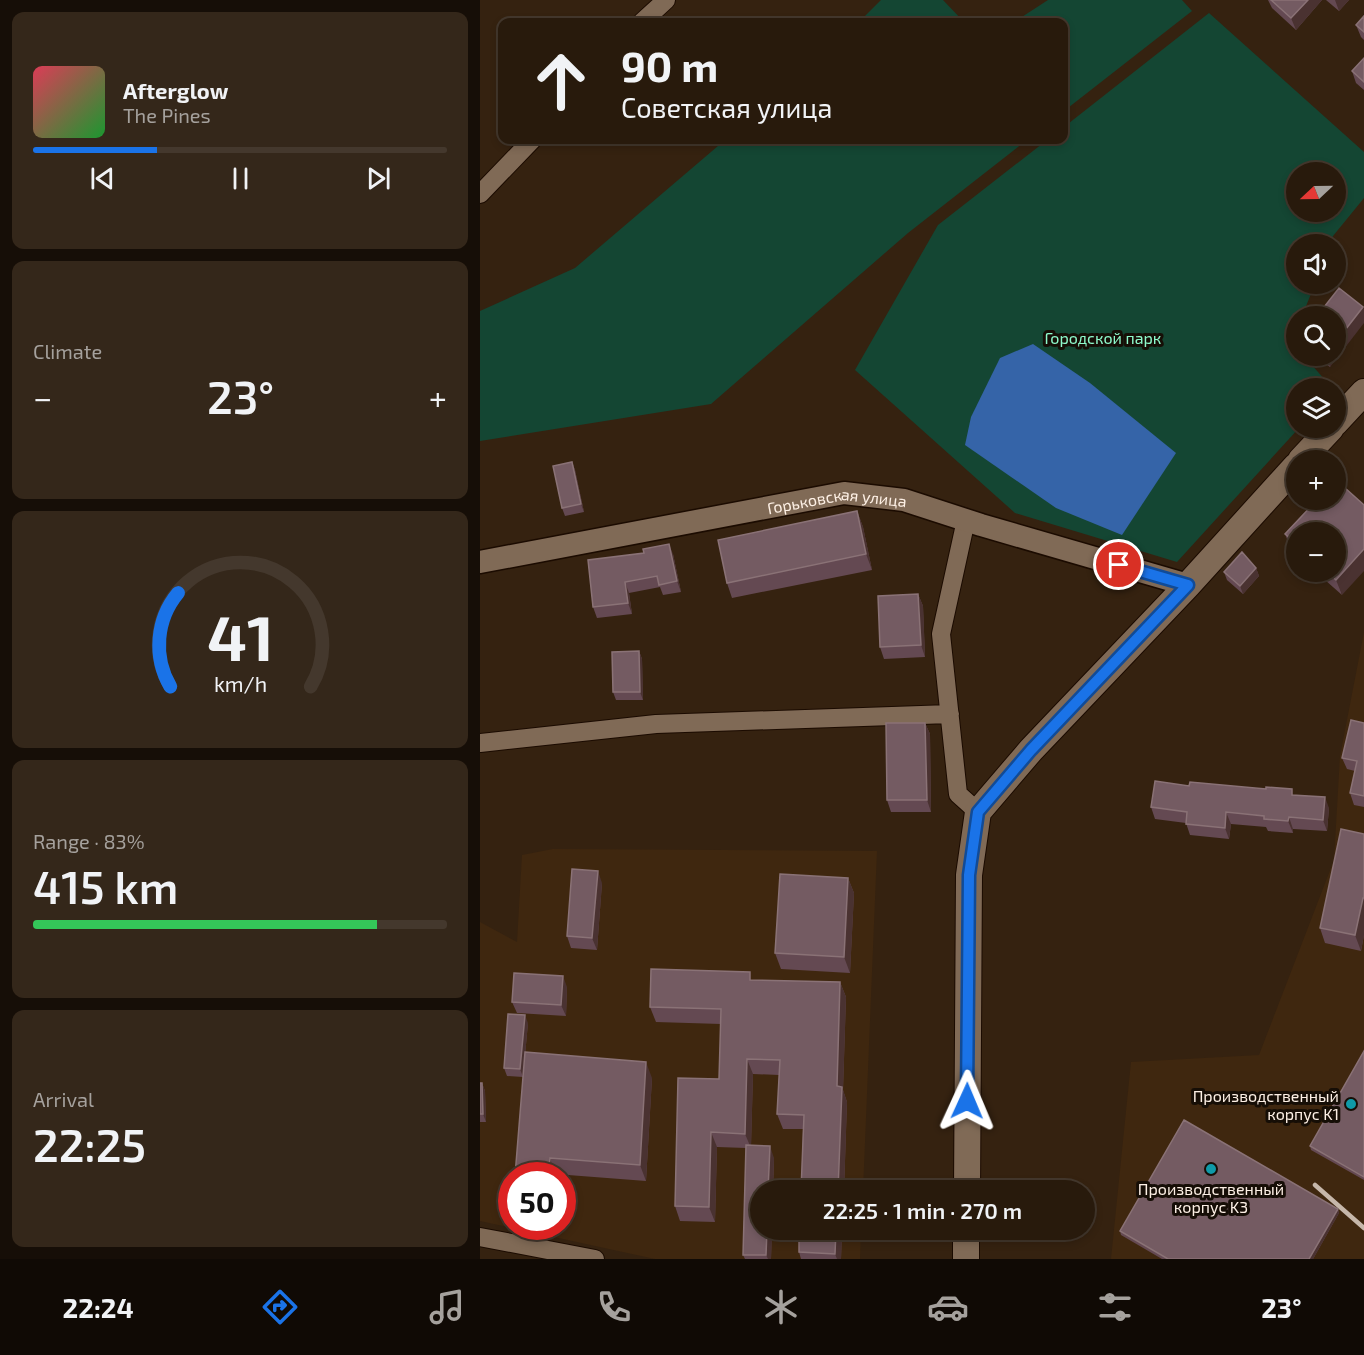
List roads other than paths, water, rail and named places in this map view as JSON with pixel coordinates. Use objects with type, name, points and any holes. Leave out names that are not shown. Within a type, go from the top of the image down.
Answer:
[{"type":"main road","points":[[1346,411],[1364,392]]},
{"type":"main road","points":[[1310,450],[1322,438]]},
{"type":"main road","points":[[967,1180],[969,875],[978,812],[1031,750],[1188,585],[1286,477]]},
{"type":"main road","points":[[966,1240],[966,1259]]},
{"type":"street","points":[[646,18],[666,0]]},
{"type":"street","points":[[480,194],[528,144]]},
{"type":"street","name":"Горьковская улица","points":[[480,562],[844,493],[904,500],[1188,585]]},
{"type":"street","points":[[966,520],[941,634],[958,794],[978,812]]},
{"type":"street","points":[[480,742],[656,724],[950,714]]},
{"type":"street","points":[[480,1237],[595,1259]]},
{"type":"water","points":[[1033,344],[1090,383],[1176,453],[1122,535],[1056,508],[965,445],[971,417],[1000,358]]},
{"type":"railway","points":[[1315,1185],[1364,1228]]},
{"type":"place","name":"Производственный корпус K1","points":[[1351,1104]]},
{"type":"place","name":"Производственный корпус K3","points":[[1211,1169]]},
{"type":"park label","name":"Городской парк","points":[[1103,337]]}]
